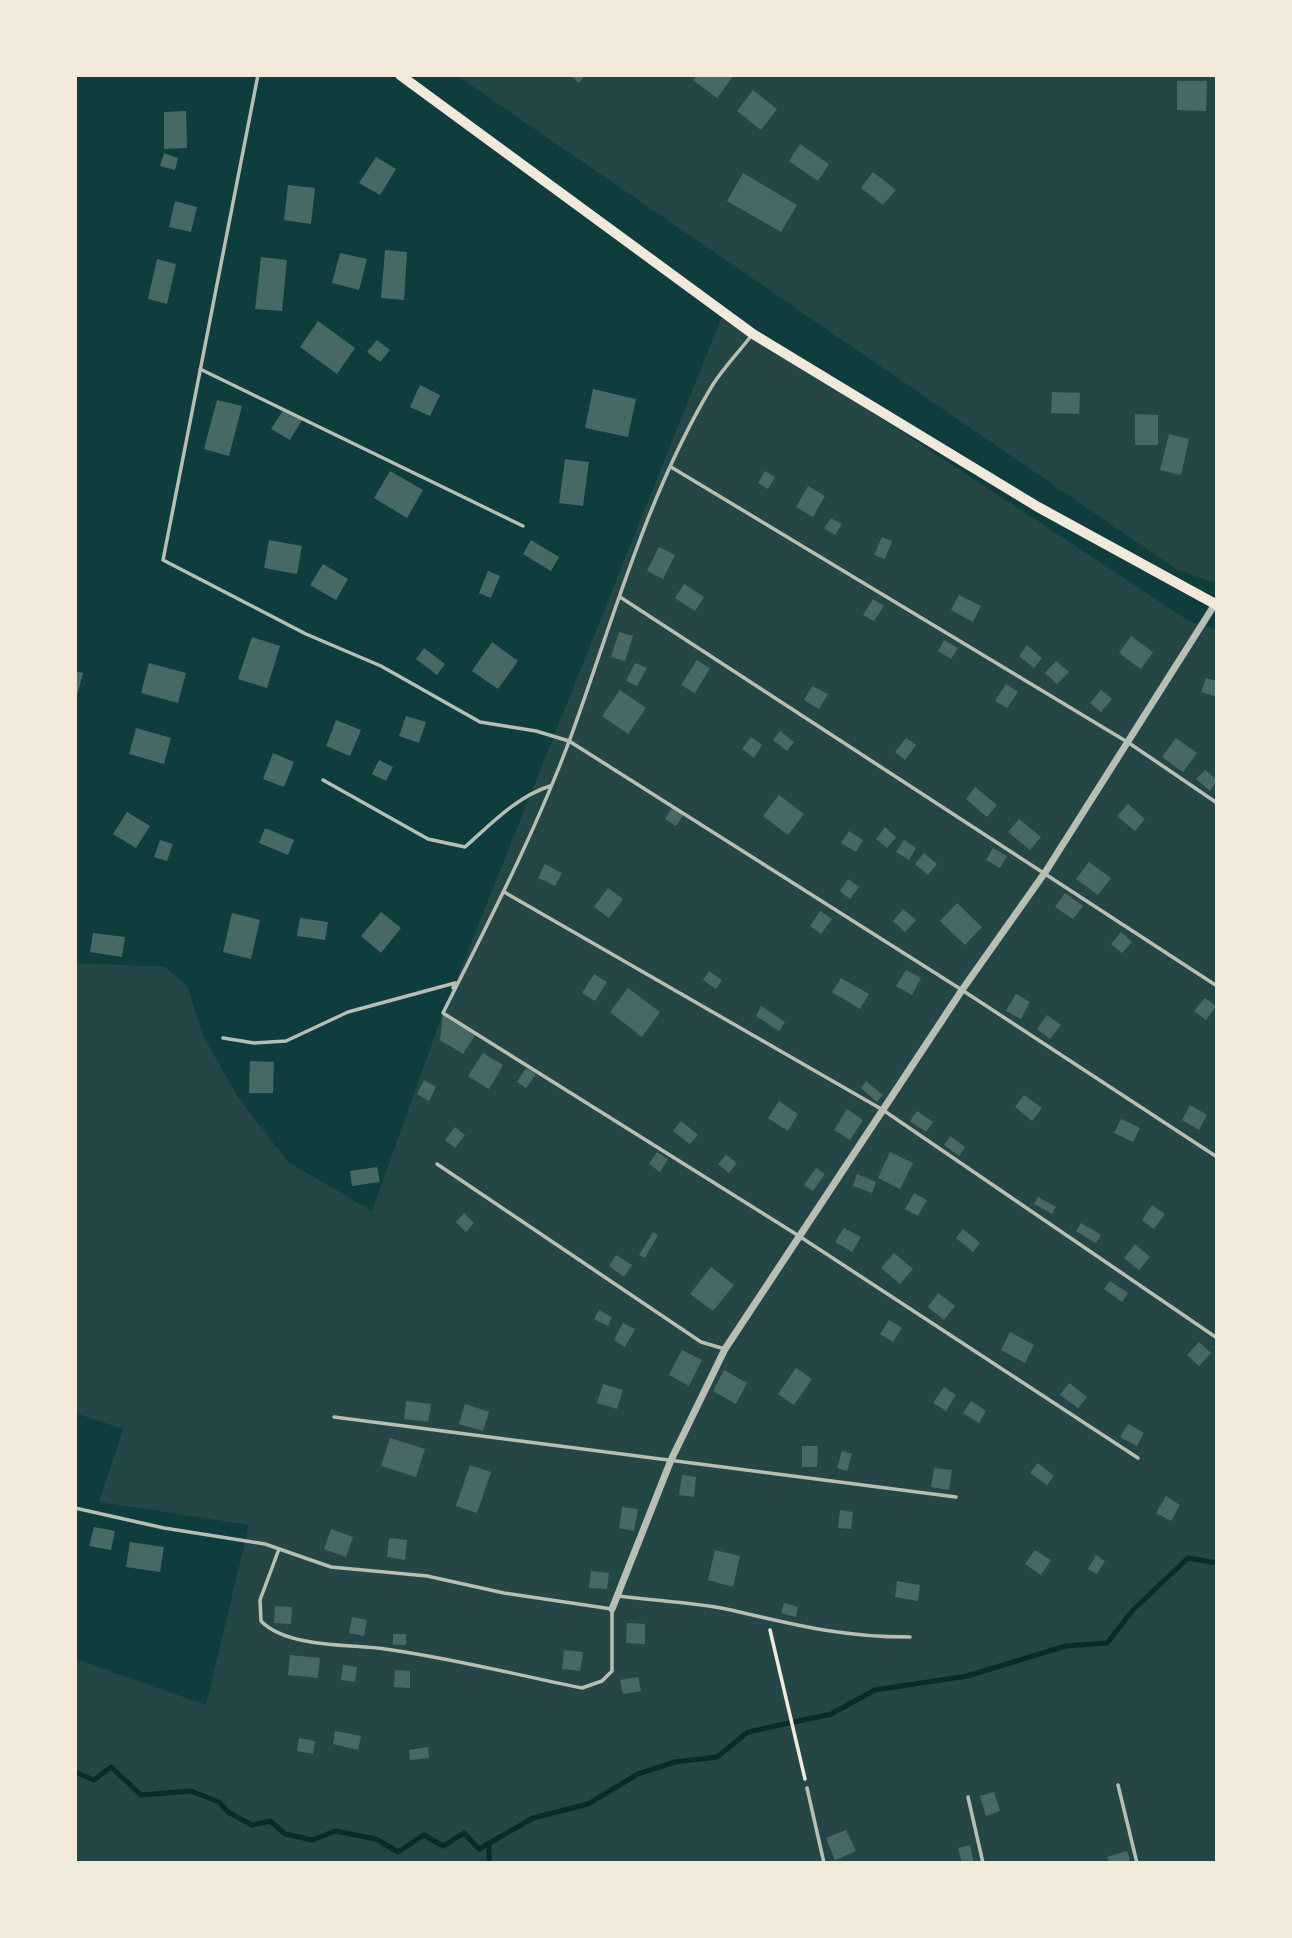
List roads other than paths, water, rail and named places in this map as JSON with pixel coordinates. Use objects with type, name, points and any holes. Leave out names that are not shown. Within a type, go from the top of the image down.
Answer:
[{"type":"main road","points":[[400,75],[753,334],[1038,507],[1216,604]]},
{"type":"street","points":[[612,1609],[671,1460],[724,1349],[962,990],[1046,871],[1216,604]]},
{"type":"lane","points":[[258,75],[163,561],[306,634],[381,666],[480,722],[536,731],[569,741],[962,990],[1217,1157]]},
{"type":"lane","points":[[443,1013],[505,892],[569,741],[620,597],[671,467],[713,384],[753,334]]},
{"type":"lane","points":[[200,369],[523,526]]},
{"type":"lane","points":[[671,467],[1129,743],[1217,803]]},
{"type":"lane","points":[[620,597],[1046,871],[1217,985]]},
{"type":"lane","points":[[323,780],[428,839],[465,847],[515,804],[532,792],[550,786]]},
{"type":"lane","points":[[505,892],[883,1110],[1217,1338]]},
{"type":"lane","points":[[223,1038],[254,1043],[286,1041],[348,1012],[455,983],[443,1013]]},
{"type":"lane","points":[[443,1013],[799,1236],[1138,1458]]},
{"type":"lane","points":[[437,1164],[701,1342],[724,1349]]},
{"type":"lane","points":[[334,1417],[956,1497]]},
{"type":"lane","points":[[75,1508],[279,1549],[331,1567],[427,1576],[504,1593],[612,1609],[612,1671],[603,1681],[582,1688],[386,1649],[319,1643],[269,1630],[261,1621],[260,1600],[279,1549]]},
{"type":"lane","points":[[617,1596],[729,1609],[768,1621],[859,1637],[910,1637]]},
{"type":"lane","points":[[1118,1785],[1137,1863]]},
{"type":"lane","points":[[807,1788],[824,1863]]},
{"type":"lane","points":[[968,1797],[983,1863]]},
{"type":"waterway","points":[[75,1772],[94,1780],[111,1767],[141,1795],[191,1791],[219,1802],[228,1812],[252,1825],[270,1821],[285,1834],[312,1840],[335,1831],[376,1839],[398,1852],[424,1835],[443,1846],[464,1833],[479,1849],[533,1818],[588,1804],[638,1774],[675,1762],[717,1757],[748,1732],[831,1714],[875,1690],[967,1676],[1066,1646],[1107,1643],[1133,1610],[1188,1558],[1217,1563]]},
{"type":"waterway","points":[[489,1844],[489,1863]]}]
